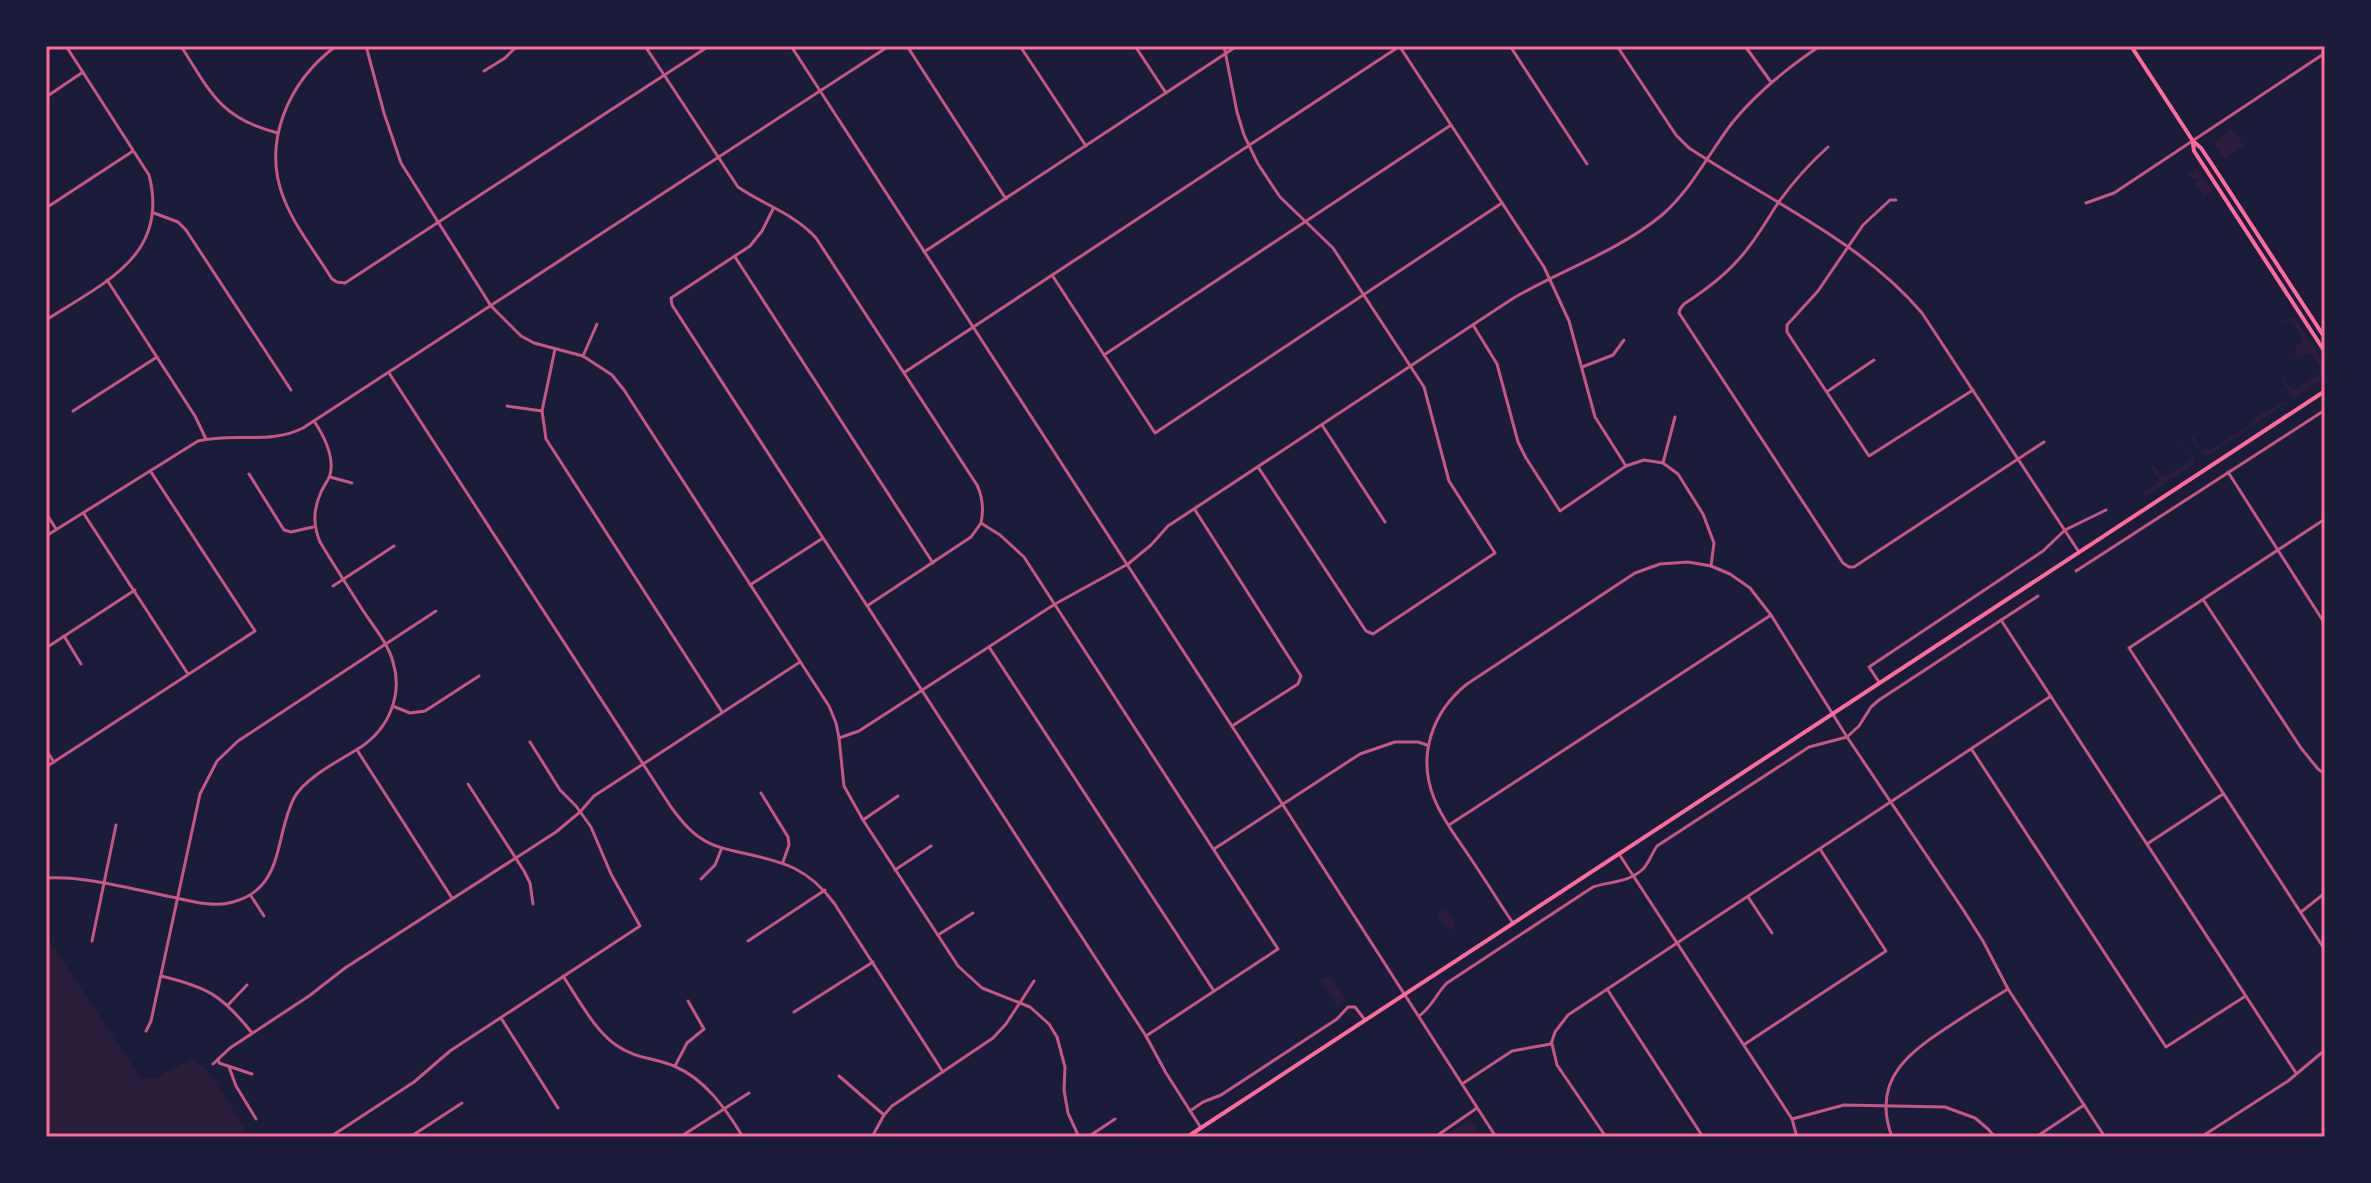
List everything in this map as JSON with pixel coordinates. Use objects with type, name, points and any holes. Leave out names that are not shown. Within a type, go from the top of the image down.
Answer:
[{"type":"main road","points":[[2131,46],[2325,338]]},
{"type":"main road","points":[[2193,141],[2194,151],[2325,352]]},
{"type":"main road","points":[[1187,1137],[2325,391]]},
{"type":"street","points":[[46,320],[131,263],[151,227],[154,213],[149,175],[66,46]]},
{"type":"street","points":[[181,46],[207,87],[228,112],[254,127],[278,133]]},
{"type":"street","points":[[336,46],[315,65],[294,92],[282,117],[276,174],[285,202],[332,279],[345,283],[709,46]]},
{"type":"street","points":[[366,46],[395,149],[411,182],[491,306],[521,336],[534,343],[583,356],[612,375],[624,390],[829,706],[839,738],[844,786],[958,966],[982,988],[1038,1013],[1057,1037],[1065,1067],[1064,1090],[1068,1113],[1079,1137]]},
{"type":"street","points":[[484,71],[517,46]]},
{"type":"street","points":[[645,46],[738,187],[805,225],[816,238],[981,495],[984,510],[981,523],[971,537],[867,606]]},
{"type":"street","points":[[791,46],[1496,1137]]},
{"type":"street","points":[[46,536],[185,448],[206,439],[281,436],[314,421],[889,46]]},
{"type":"street","points":[[907,46],[1006,199]]},
{"type":"street","points":[[1020,46],[1086,146]]},
{"type":"street","points":[[1135,46],[1166,93]]},
{"type":"street","points":[[1224,46],[1237,112],[1249,146],[1271,185],[1333,248],[1424,387],[1449,481],[1495,553],[1373,634],[1366,631],[1346,602],[1258,467]]},
{"type":"street","points":[[924,252],[1237,46]]},
{"type":"street","points":[[904,373],[1399,46],[1544,267],[1569,321],[1595,417],[1626,466]]},
{"type":"street","points":[[1510,46],[1587,164]]},
{"type":"street","points":[[1617,46],[1676,135],[1689,148],[1848,246],[1901,288],[1922,313],[2079,552]]},
{"type":"street","points":[[1745,46],[1771,82]]},
{"type":"street","points":[[839,738],[859,731],[1055,604],[1128,564],[1168,526],[1473,324],[1548,278],[1632,237],[1663,214],[1683,193],[1732,123],[1771,82],[1820,46]]},
{"type":"street","points":[[2086,203],[2114,193],[2325,53]]},
{"type":"street","points":[[46,97],[83,72]]},
{"type":"street","points":[[1103,355],[1451,125]]},
{"type":"street","points":[[1828,147],[1807,166],[1738,260],[1679,313],[1843,563],[1854,567],[2044,442]]},
{"type":"street","points":[[46,208],[134,151]]},
{"type":"street","points":[[1896,200],[1890,200],[1878,209],[1863,225],[1818,291],[1787,325],[1787,332],[1869,456],[1973,390]]},
{"type":"street","points":[[1052,275],[1155,433],[1502,203]]},
{"type":"street","points":[[774,208],[750,246],[671,298],[672,305],[1146,1036],[1201,1128]]},
{"type":"street","points":[[154,213],[178,222],[186,230],[291,390]]},
{"type":"street","points":[[735,257],[933,563]]},
{"type":"street","points":[[107,280],[195,416],[206,439]]},
{"type":"street","points":[[583,356],[597,324]]},
{"type":"street","points":[[1473,324],[1497,364],[1518,442],[1560,511],[1626,466],[1644,460],[1663,463],[1678,474],[1703,514],[1714,543],[1711,566]]},
{"type":"street","points":[[1582,367],[1613,355],[1624,340]]},
{"type":"street","points":[[555,349],[542,411],[546,439],[722,713]]},
{"type":"street","points":[[73,411],[157,357]]},
{"type":"street","points":[[1828,391],[1874,360]]},
{"type":"street","points":[[388,372],[684,824],[701,838],[721,848],[783,862],[812,877],[825,890],[943,1072]]},
{"type":"street","points":[[507,406],[542,411]]},
{"type":"street","points":[[2076,571],[2325,410]]},
{"type":"street","points":[[1663,463],[1675,417]]},
{"type":"street","points":[[46,878],[69,877],[200,903],[229,904],[251,896],[270,875],[288,811],[296,794],[307,782],[368,742],[382,728],[394,706],[397,687],[393,661],[320,542],[314,527],[315,509],[321,490],[330,477],[331,462],[327,446],[314,421]]},
{"type":"street","points":[[1322,425],[1385,522]]},
{"type":"street","points":[[46,767],[255,631],[150,471]]},
{"type":"street","points":[[2228,472],[2325,624]]},
{"type":"street","points":[[249,474],[284,530],[291,532],[314,527]]},
{"type":"street","points":[[330,477],[352,483]]},
{"type":"street","points":[[1195,509],[1301,676],[1298,684],[1232,726]]},
{"type":"street","points":[[1880,683],[1869,667],[2043,551],[2065,530],[2106,510]]},
{"type":"street","points":[[46,513],[56,529]]},
{"type":"street","points":[[84,514],[188,674]]},
{"type":"street","points":[[2325,519],[2129,648],[2325,950]]},
{"type":"street","points":[[981,523],[1024,557],[1278,949],[1146,1036]]},
{"type":"street","points":[[750,585],[823,538]]},
{"type":"street","points":[[333,586],[394,546]]},
{"type":"street","points":[[1513,923],[1434,798],[1427,772],[1427,745],[1438,717],[1454,694],[1481,674],[1635,573],[1674,562],[1711,566],[1750,588],[1771,615],[1847,737],[1983,941],[2008,989],[2105,1137]]},
{"type":"street","points":[[46,648],[135,590]]},
{"type":"street","points":[[1419,1016],[1432,1007],[1447,983],[1593,887],[1618,883],[1634,875],[1646,866],[1657,846],[1809,747],[1847,737],[1879,700],[2038,596]]},
{"type":"street","points":[[2203,600],[2301,748],[2325,774]]},
{"type":"street","points":[[146,1031],[151,1021],[200,794],[217,761],[238,741],[436,611]]},
{"type":"street","points":[[1449,825],[1771,615]]},
{"type":"street","points":[[2001,620],[2296,1073]]},
{"type":"street","points":[[64,636],[81,664]]},
{"type":"street","points":[[989,647],[1214,991]]},
{"type":"street","points":[[213,1064],[230,1048],[309,996],[345,968],[556,832],[594,796],[800,662]]},
{"type":"street","points":[[394,706],[410,713],[425,711],[479,676]]},
{"type":"street","points":[[1606,1137],[1557,1065],[1551,1044],[1555,1032],[1568,1015],[2051,696]]},
{"type":"street","points":[[330,1137],[411,1084],[450,1051],[640,926],[591,827],[560,790],[530,742]]},
{"type":"street","points":[[1214,849],[1360,754],[1395,742],[1427,745]]},
{"type":"street","points":[[46,750],[54,762]]},
{"type":"street","points":[[356,750],[452,898]]},
{"type":"street","points":[[1972,750],[2166,1047],[2246,996]]},
{"type":"street","points":[[468,784],[530,883],[533,904]]},
{"type":"street","points":[[761,793],[788,837],[789,845],[783,862]]},
{"type":"street","points":[[2147,844],[2223,794]]},
{"type":"street","points":[[863,820],[898,796]]},
{"type":"street","points":[[92,941],[116,825]]},
{"type":"street","points":[[895,870],[931,846]]},
{"type":"street","points":[[701,879],[715,865],[721,848]]},
{"type":"street","points":[[1745,1044],[1886,951],[1820,849]]},
{"type":"street","points":[[1619,854],[1745,1044],[1792,1119],[1797,1137]]},
{"type":"street","points":[[748,941],[825,890]]},
{"type":"street","points":[[2301,912],[2325,893]]},
{"type":"street","points":[[251,896],[264,916]]},
{"type":"street","points":[[1748,897],[1772,933]]},
{"type":"street","points":[[938,935],[973,913]]},
{"type":"street","points":[[794,1012],[873,962]]},
{"type":"street","points":[[161,976],[192,983],[217,995],[252,1033]]},
{"type":"street","points":[[563,976],[587,1013],[613,1044],[635,1056],[675,1066],[697,1080],[725,1108],[743,1137]]},
{"type":"street","points":[[872,1137],[892,1106],[993,1038],[1034,981]]},
{"type":"street","points":[[228,1005],[247,985]]},
{"type":"street","points":[[1607,989],[1703,1137]]},
{"type":"street","points":[[1892,1137],[1886,1105],[1892,1079],[1907,1056],[2008,989]]},
{"type":"street","points":[[675,1066],[687,1043],[704,1029],[688,1001]]},
{"type":"street","points":[[1190,1111],[1221,1095],[1337,1019],[1348,1007],[1355,1007],[1365,1020]]},
{"type":"street","points":[[501,1018],[558,1108]]},
{"type":"street","points":[[1462,1084],[1512,1051],[1551,1044]]},
{"type":"street","points":[[2201,1137],[2288,1081],[2325,1050]]},
{"type":"street","points":[[218,1059],[219,1063],[252,1074]]},
{"type":"street","points":[[229,1067],[236,1086],[256,1119]]},
{"type":"street","points":[[839,1076],[884,1115]]},
{"type":"street","points":[[680,1137],[749,1093]]},
{"type":"street","points":[[410,1137],[418,1135],[462,1103]]},
{"type":"street","points":[[1792,1119],[1844,1105],[1945,1107],[1975,1118],[1995,1137]]},
{"type":"street","points":[[2036,1137],[2084,1105]]},
{"type":"street","points":[[1435,1137],[1477,1108]]},
{"type":"street","points":[[1088,1137],[1115,1119]]},
{"type":"shaded area","points":[[2233,129],[2244,146],[2224,159],[2214,144]]},
{"type":"shaded area","points":[[2197,168],[2213,192],[2203,198],[2196,184],[2198,179],[2187,174]]},
{"type":"shaded area","points":[[2291,316],[2325,365],[2325,378],[2293,399],[2281,378],[2295,389],[2319,374],[2321,369],[2312,354],[2307,353],[2298,359],[2293,352],[2302,337],[2293,323],[2287,321],[2276,326]]},
{"type":"shaded area","points":[[2286,401],[2209,455],[2203,455],[2191,439],[2193,436],[2202,451],[2208,451],[2250,425],[2249,422],[2255,421],[2257,416]]},
{"type":"shaded area","points":[[2183,444],[2196,460],[2194,464],[2145,496],[2143,492],[2160,481],[2150,466],[2154,466],[2163,477],[2193,460],[2184,446],[2179,446]]},
{"type":"shaded area","points":[[1446,908],[1456,924],[1448,930],[1458,947],[1437,915]]},
{"type":"shaded area","points":[[46,936],[141,1079],[155,1078],[191,1060],[208,1071],[251,1137],[46,1137]]},
{"type":"shaded area","points":[[1330,974],[1346,1000],[1338,1007],[1320,980]]},
{"type":"shaded area","points":[[1470,1119],[1482,1137],[1444,1137]]}]
